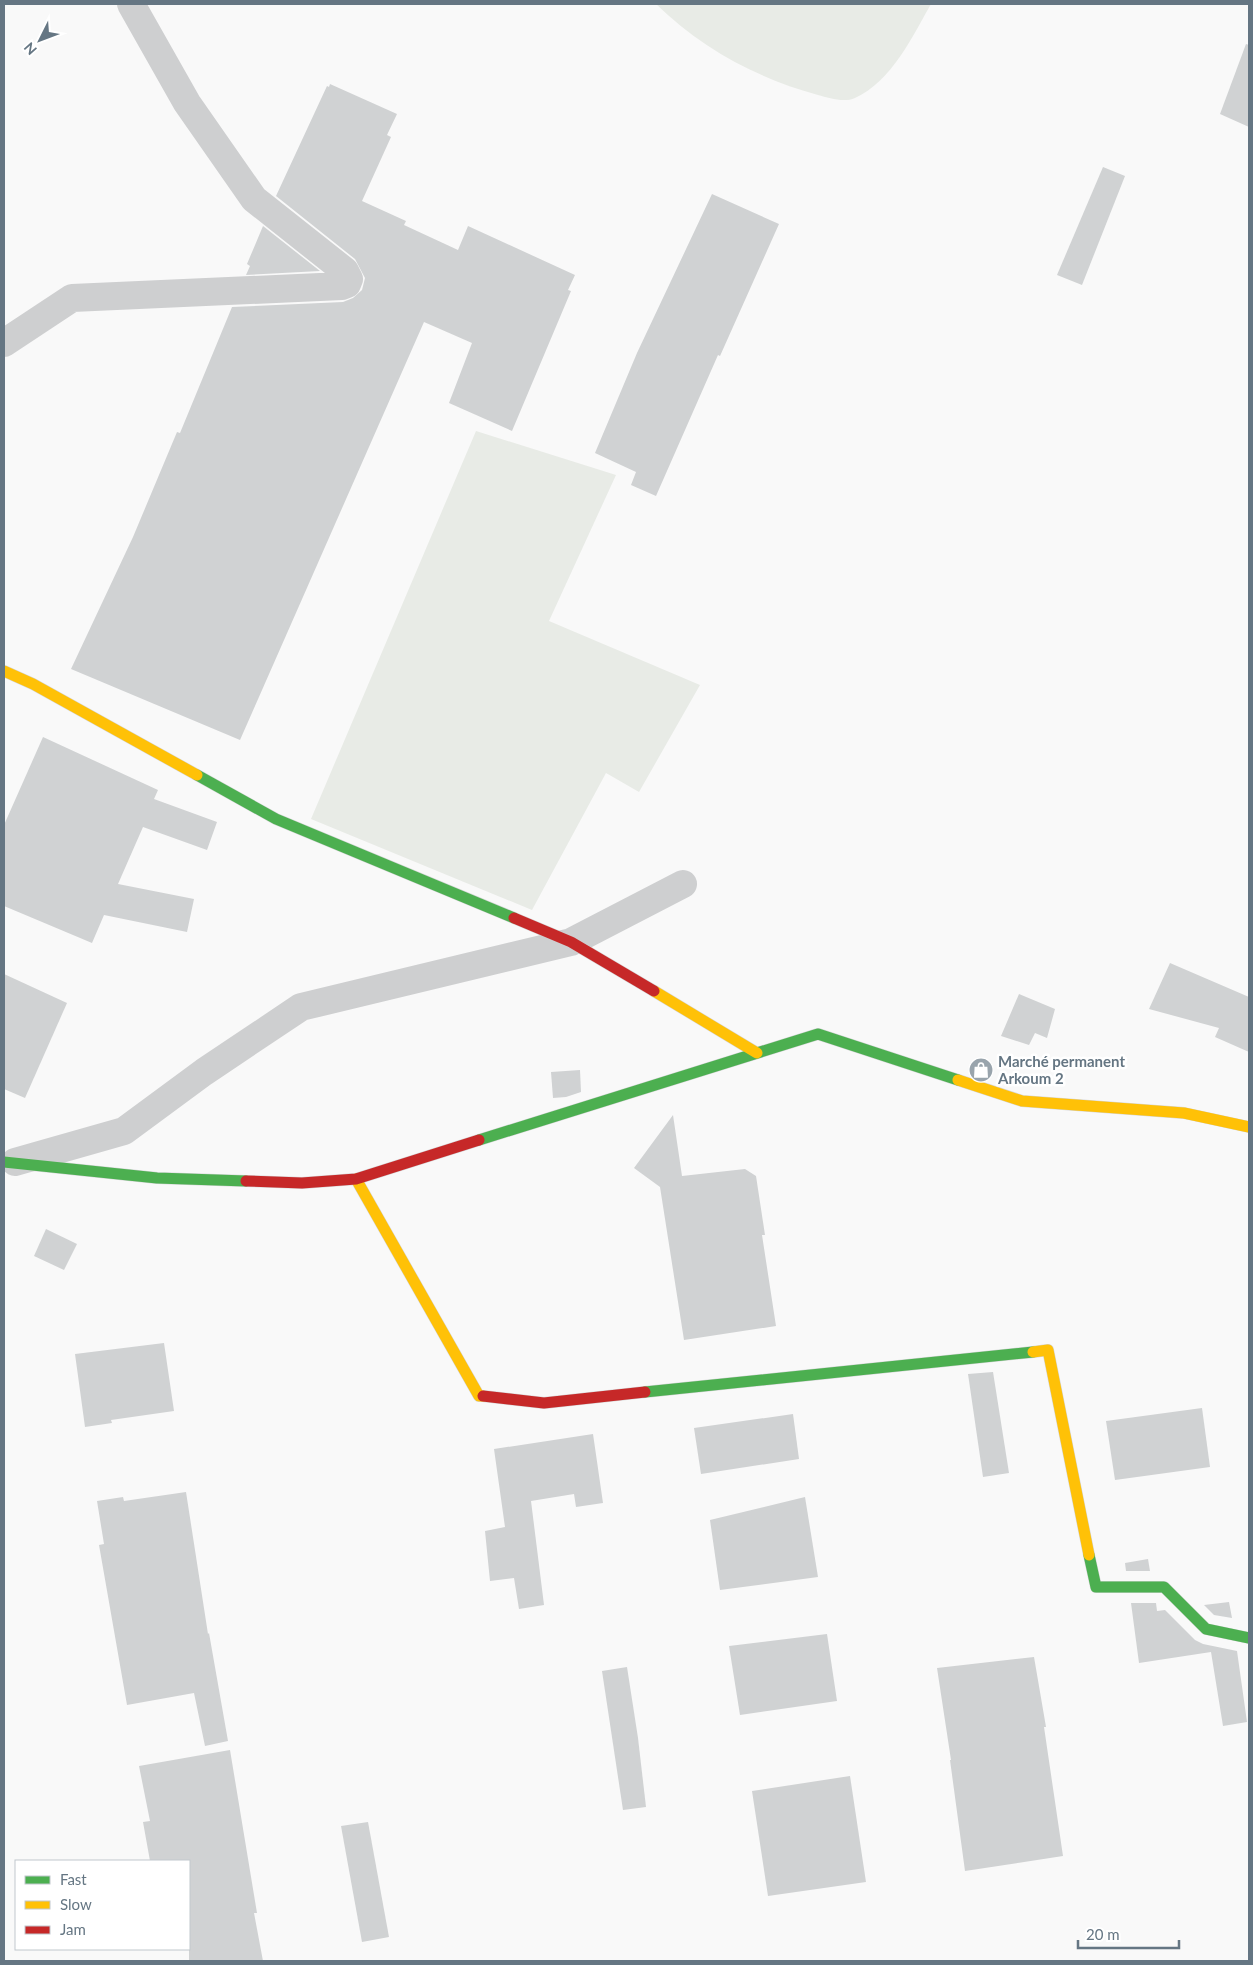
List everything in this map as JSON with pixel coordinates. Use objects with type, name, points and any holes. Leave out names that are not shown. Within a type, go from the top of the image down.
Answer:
[{"type":"street","points":[[4,343],[72,298],[342,286],[347,284],[349,278],[344,271],[254,199],[187,102],[131,4]]},
{"type":"street","points":[[4,671],[33,684],[276,819],[571,942],[757,1053]]},
{"type":"street","points":[[9,1162],[124,1131],[204,1072],[301,1007],[571,942],[683,884]]},
{"type":"street","points":[[9,1162],[157,1178],[302,1183],[356,1178],[818,1034],[1022,1101],[1184,1113],[1249,1127]]},
{"type":"street","points":[[356,1178],[479,1396],[544,1403],[1048,1350],[1096,1587],[1164,1587],[1206,1629],[1249,1638]]},
{"type":"shaded area","points":[[656,4],[931,4],[900,57],[880,81],[855,98],[841,100],[795,88],[752,71],[692,35]]},
{"type":"shaded area","points":[[476,431],[616,475],[549,621],[700,685],[639,792],[606,773],[532,910],[311,819]]},
{"type":"building","points":[[1246,44],[1249,45],[1249,127],[1220,114]]},
{"type":"building","points":[[330,84],[397,114],[387,135],[391,137],[362,201],[406,221],[404,225],[458,250],[468,226],[575,275],[568,290],[571,291],[512,431],[449,403],[472,343],[424,322],[240,740],[71,669],[133,537],[177,432],[180,433],[232,307],[343,302],[353,298],[362,290],[365,278],[355,259],[276,196],[327,86],[329,87]]},
{"type":"building","points":[[1103,167],[1125,176],[1082,285],[1057,275]]},
{"type":"building","points":[[712,194],[779,224],[720,356],[718,355],[656,496],[631,485],[636,472],[595,453],[637,353]]},
{"type":"building","points":[[263,226],[320,271],[246,275],[250,266],[247,264]]},
{"type":"building","points":[[43,737],[158,790],[154,799],[217,822],[207,850],[143,827],[118,884],[194,899],[187,932],[104,915],[92,943],[4,906],[4,825]]},
{"type":"building","points":[[1170,963],[1249,997],[1249,1052],[1215,1037],[1219,1028],[1149,1009]]},
{"type":"building","points":[[4,974],[67,1003],[25,1098],[4,1089]]},
{"type":"building","points":[[1019,994],[1055,1009],[1047,1038],[1035,1033],[1029,1045],[1001,1036]]},
{"type":"building","points":[[580,1070],[581,1092],[566,1097],[553,1098],[551,1072]]},
{"type":"building","points":[[673,1115],[682,1176],[745,1169],[756,1176],[765,1235],[762,1235],[776,1326],[684,1340],[660,1187],[634,1168]]},
{"type":"building","points":[[46,1229],[77,1244],[64,1270],[34,1256]]},
{"type":"building","points":[[164,1343],[174,1411],[111,1420],[112,1423],[85,1427],[75,1354]]},
{"type":"building","points":[[993,1372],[1009,1473],[983,1477],[968,1374]]},
{"type":"building","points":[[1202,1408],[1210,1467],[1115,1480],[1106,1421]]},
{"type":"building","points":[[793,1414],[799,1459],[701,1474],[694,1428]]},
{"type":"building","points":[[593,1434],[603,1503],[576,1507],[574,1494],[531,1501],[544,1605],[519,1609],[514,1578],[490,1581],[485,1531],[505,1527],[494,1449]]},
{"type":"building","points":[[186,1492],[208,1634],[228,1741],[205,1746],[194,1693],[127,1705],[99,1545],[104,1544],[97,1501],[123,1497],[124,1501]]},
{"type":"building","points":[[805,1497],[818,1577],[720,1590],[710,1520]]},
{"type":"building","points":[[1148,1559],[1150,1571],[1126,1571],[1125,1563]]},
{"type":"building","points":[[1229,1602],[1232,1618],[1214,1615],[1204,1605]]},
{"type":"building","points":[[1131,1603],[1156,1603],[1157,1611],[1165,1610],[1195,1640],[1203,1644],[1237,1651],[1247,1722],[1223,1726],[1211,1652],[1139,1663]]},
{"type":"building","points":[[827,1634],[837,1701],[740,1715],[729,1646]]},
{"type":"building","points":[[1034,1657],[1046,1727],[1044,1727],[1063,1856],[965,1871],[937,1668]]},
{"type":"building","points":[[627,1667],[646,1807],[623,1810],[602,1671]]},
{"type":"building","points":[[230,1750],[263,1961],[189,1961],[190,1860],[150,1860],[143,1822],[150,1821],[139,1766]]},
{"type":"building","points":[[850,1776],[866,1882],[768,1896],[752,1791]]},
{"type":"building","points":[[368,1822],[389,1937],[362,1942],[341,1826]]},
{"type":"traffic: fast","points":[[197,775],[276,819],[514,918]]},
{"type":"traffic: fast","points":[[479,1140],[818,1034],[958,1080]]},
{"type":"traffic: fast","points":[[4,1162],[157,1178],[246,1181]]},
{"type":"traffic: fast","points":[[645,1392],[1033,1352]]},
{"type":"traffic: fast","points":[[1089,1555],[1096,1587],[1164,1587],[1206,1629],[1249,1638]]},
{"type":"traffic: slow","points":[[4,671],[33,684],[197,775]]},
{"type":"traffic: slow","points":[[654,991],[757,1053]]},
{"type":"traffic: slow","points":[[958,1080],[1022,1101],[1184,1113],[1249,1127]]},
{"type":"traffic: slow","points":[[356,1179],[479,1396],[483,1396]]},
{"type":"traffic: slow","points":[[1033,1352],[1048,1350],[1089,1555]]},
{"type":"traffic: jam","points":[[514,918],[571,942],[654,991]]},
{"type":"traffic: jam","points":[[246,1181],[302,1183],[356,1179],[479,1140]]},
{"type":"traffic: jam","points":[[483,1396],[544,1403],[645,1392]]},
{"type":"place","name":"Marché permanent Arkoum 2","points":[[981,1070]]}]
